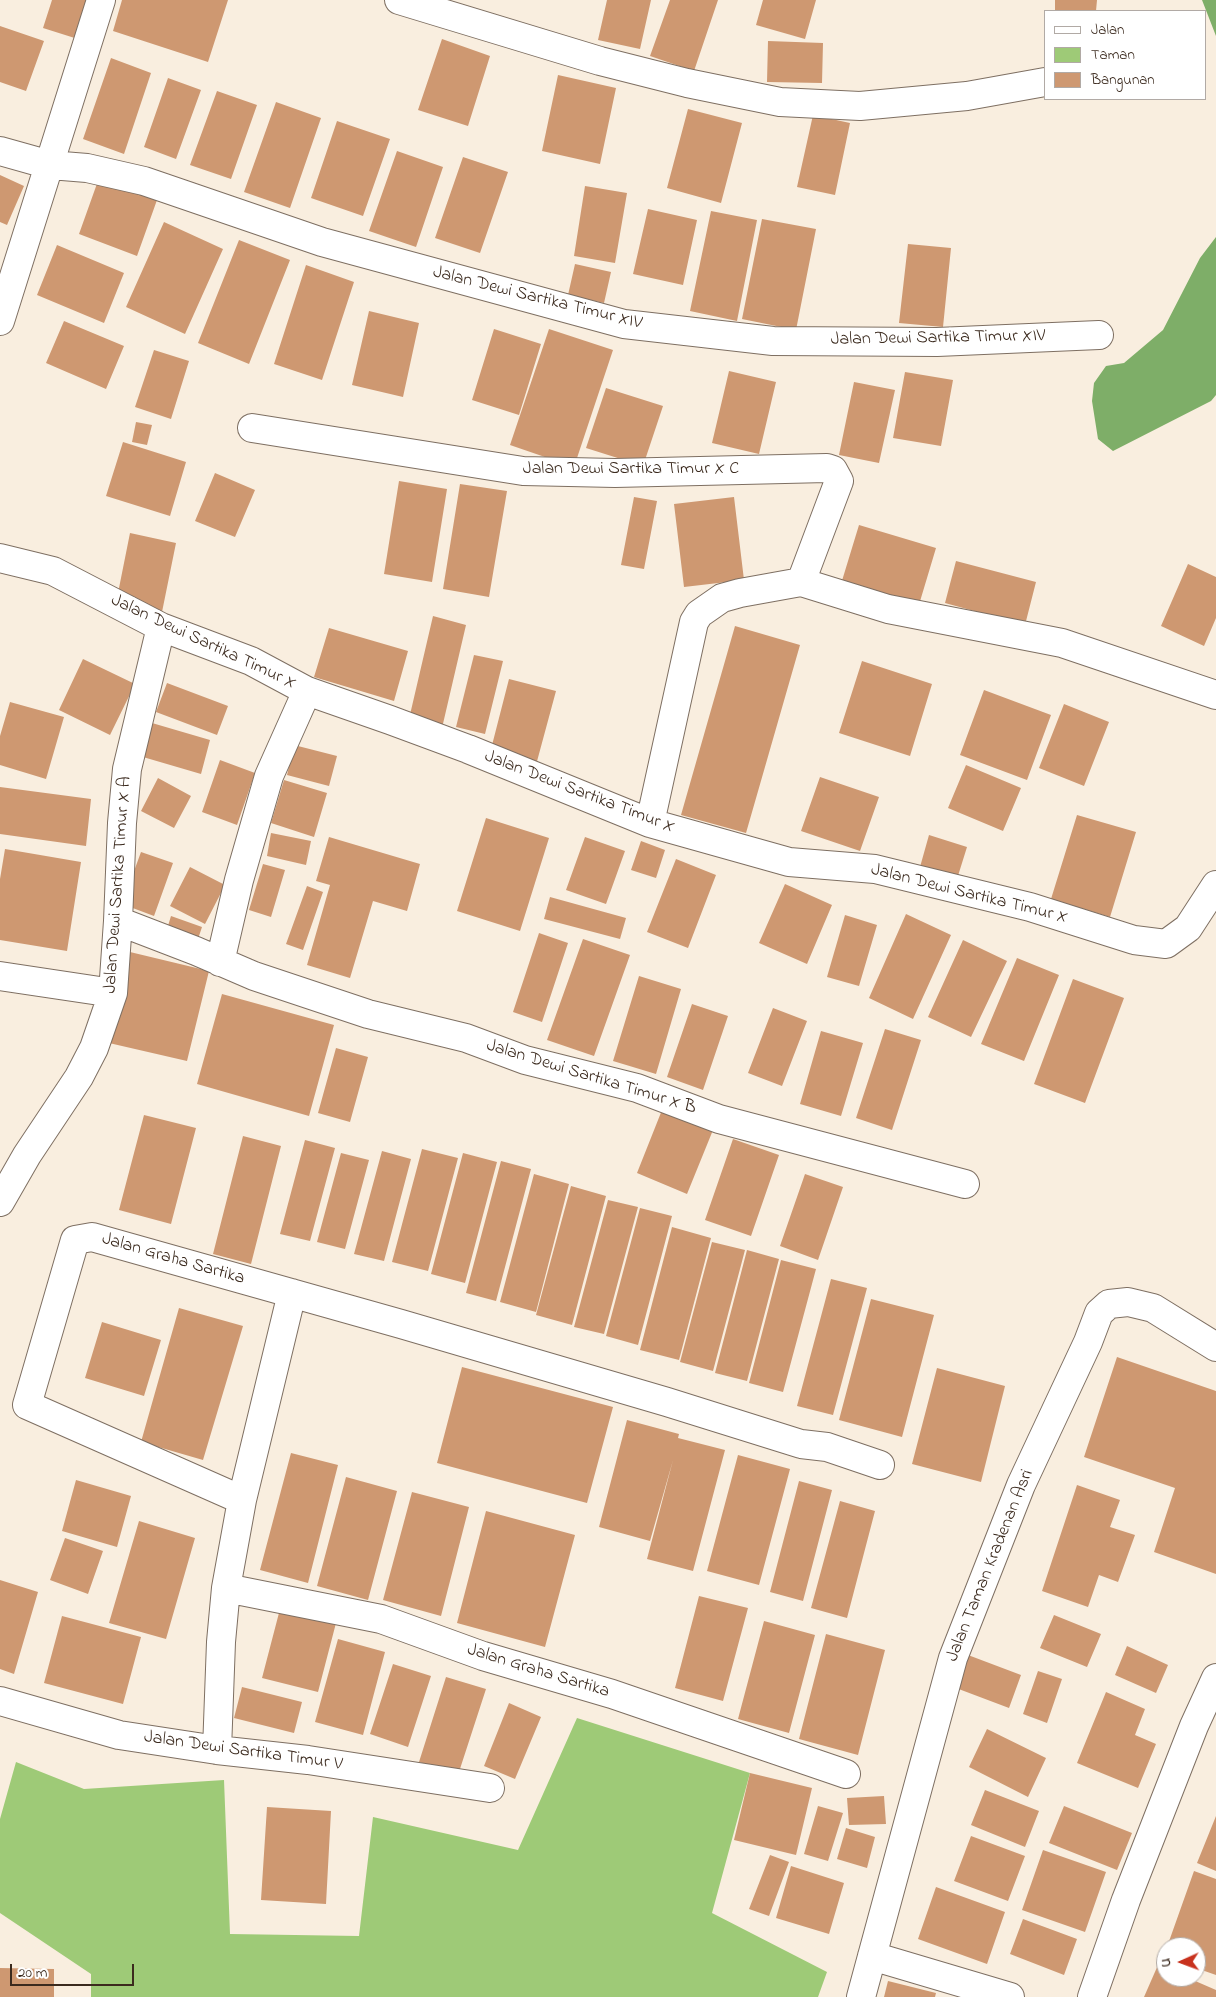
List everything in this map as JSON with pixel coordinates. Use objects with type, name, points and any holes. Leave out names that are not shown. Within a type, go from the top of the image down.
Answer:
[{"type":"street","points":[[0,321],[101,0]]},
{"type":"street","points":[[399,0],[600,61],[687,83],[780,102],[860,106],[967,96],[1044,82]]},
{"type":"street","name":"Jalan Dewi Sartika Timur XIV","points":[[0,151],[50,165],[86,168],[144,181],[322,242],[624,324],[773,341],[937,342],[1099,335]]},
{"type":"street","name":"Jalan Dewi Sartika Timur X C","points":[[252,428],[523,471],[615,473],[827,468],[832,470],[839,481],[801,582]]},
{"type":"street","name":"Jalan Dewi Sartika Timur X","points":[[0,558],[53,571],[161,627],[251,661],[307,691],[468,749],[650,824],[789,862],[875,869],[1030,907],[1134,940],[1166,944],[1188,928],[1216,885]]},
{"type":"street","points":[[650,824],[694,622],[699,614],[722,598],[740,593],[801,582],[888,609],[1062,643],[1216,695]]},
{"type":"street","name":"Jalan Dewi Sartika Timur X A","points":[[0,1202],[26,1155],[78,1076],[94,1048],[113,993],[122,823],[127,769],[161,627]]},
{"type":"street","points":[[220,962],[239,880],[269,776],[307,691]]},
{"type":"street","name":"Jalan Dewi Sartika Timur X B","points":[[118,921],[254,976],[368,1014],[466,1038],[525,1060],[637,1088],[719,1119],[965,1184]]},
{"type":"street","points":[[0,976],[113,993]]},
{"type":"street","name":"Jalan Graha Sartika","points":[[242,1500],[27,1405],[75,1240],[92,1237],[657,1399],[801,1444],[827,1447],[880,1465]]},
{"type":"street","points":[[217,1750],[221,1642],[226,1588],[242,1500],[292,1293]]},
{"type":"street","name":"Jalan Taman Kradenan Asri","points":[[862,1997],[953,1658],[1021,1485],[1088,1342],[1099,1313],[1109,1304],[1128,1302],[1153,1308],[1216,1347]]},
{"type":"street","name":"Jalan Graha Sartika","points":[[226,1588],[381,1619],[483,1656],[612,1694],[846,1774]]},
{"type":"street","points":[[1092,1997],[1126,1900],[1194,1726],[1216,1678]]},
{"type":"street","name":"Jalan Dewi Sartika Timur V","points":[[0,1701],[119,1736],[217,1750],[308,1760],[490,1788]]},
{"type":"street","points":[[872,1956],[1010,1997]]},
{"type":"green space","points":[[1202,0],[1216,0],[1216,36],[1206,10]]},
{"type":"green space","points":[[1216,237],[1216,395],[1211,401],[1113,451],[1098,439],[1092,401],[1094,383],[1106,366],[1124,363],[1163,330],[1200,258]]},
{"type":"green space","points":[[577,1718],[750,1773],[712,1913],[827,1972],[818,1997],[91,1997],[91,1974],[0,1913],[0,1819],[16,1762],[84,1789],[224,1780],[230,1934],[359,1936],[373,1817],[518,1850]]},
{"type":"building","points":[[52,0],[94,0],[81,40],[43,28]]},
{"type":"building","points":[[122,0],[228,0],[208,62],[113,31]]},
{"type":"building","points":[[607,0],[651,0],[640,49],[598,40]]},
{"type":"building","points":[[670,0],[718,0],[694,71],[650,56]]},
{"type":"building","points":[[763,0],[816,0],[805,39],[756,25]]},
{"type":"building","points":[[1055,0],[1097,0],[1096,10],[1055,10]]},
{"type":"building","points":[[0,26],[44,41],[26,91],[0,82]]},
{"type":"building","points":[[442,39],[490,56],[468,126],[418,110]]},
{"type":"building","points":[[768,41],[823,43],[822,83],[767,82]]},
{"type":"building","points":[[111,58],[151,73],[124,154],[83,139]]},
{"type":"building","points":[[558,75],[616,88],[600,164],[542,151]]},
{"type":"building","points":[[168,78],[201,90],[176,159],[144,147]]},
{"type":"building","points":[[217,91],[257,105],[231,179],[190,165]]},
{"type":"building","points":[[276,102],[321,118],[290,208],[244,192]]},
{"type":"building","points":[[688,109],[742,123],[721,203],[667,188]]},
{"type":"building","points":[[813,115],[850,123],[835,195],[797,187]]},
{"type":"building","points":[[337,121],[390,139],[363,216],[311,198]]},
{"type":"building","points":[[397,151],[443,167],[416,247],[369,231]]},
{"type":"building","points":[[463,157],[508,172],[480,253],[435,238]]},
{"type":"building","points":[[0,175],[24,186],[7,225],[0,222]]},
{"type":"building","points":[[99,178],[157,200],[137,256],[79,234]]},
{"type":"building","points":[[585,186],[627,193],[615,263],[574,256]]},
{"type":"building","points":[[648,209],[697,220],[683,285],[633,274]]},
{"type":"building","points":[[711,211],[757,220],[737,321],[690,311]]},
{"type":"building","points":[[762,219],[816,229],[796,330],[742,319]]},
{"type":"building","points":[[164,222],[223,249],[185,334],[126,307]]},
{"type":"building","points":[[239,240],[290,260],[249,364],[198,343]]},
{"type":"building","points":[[908,244],[951,248],[943,327],[899,323]]},
{"type":"building","points":[[57,245],[124,273],[104,323],[37,295]]},
{"type":"building","points":[[575,264],[611,272],[604,303],[568,295]]},
{"type":"building","points":[[306,265],[354,282],[322,380],[274,364]]},
{"type":"building","points":[[369,311],[419,323],[403,397],[352,385]]},
{"type":"building","points":[[64,321],[124,346],[106,389],[46,363]]},
{"type":"building","points":[[494,329],[541,344],[519,415],[472,400]]},
{"type":"building","points":[[549,329],[613,350],[574,467],[510,445]]},
{"type":"building","points":[[154,350],[189,361],[171,419],[135,407]]},
{"type":"building","points":[[729,371],[776,382],[759,454],[712,443]]},
{"type":"building","points":[[905,372],[953,380],[941,446],[893,438]]},
{"type":"building","points":[[854,382],[895,390],[879,463],[839,455]]},
{"type":"building","points":[[606,388],[663,406],[643,466],[586,448]]},
{"type":"building","points":[[136,422],[152,425],[147,445],[132,442]]},
{"type":"building","points":[[123,442],[186,462],[170,516],[106,496]]},
{"type":"building","points":[[215,473],[255,490],[235,537],[195,521]]},
{"type":"building","points":[[399,481],[447,489],[432,582],[384,574]]},
{"type":"building","points":[[460,484],[507,491],[489,597],[443,589]]},
{"type":"building","points":[[634,497],[657,501],[644,569],[621,565]]},
{"type":"building","points":[[734,497],[744,580],[684,587],[674,504]]},
{"type":"building","points":[[859,525],[936,548],[918,608],[841,584]]},
{"type":"building","points":[[130,533],[176,543],[162,612],[116,603]]},
{"type":"building","points":[[956,561],[1036,582],[1025,625],[945,603]]},
{"type":"building","points":[[1188,564],[1216,577],[1216,618],[1204,646],[1161,626]]},
{"type":"building","points":[[433,616],[466,625],[442,728],[409,719]]},
{"type":"building","points":[[735,626],[800,645],[746,833],[681,815]]},
{"type":"building","points":[[329,628],[408,651],[394,701],[314,677]]},
{"type":"building","points":[[474,655],[503,661],[485,734],[456,727]]},
{"type":"building","points":[[83,659],[135,684],[110,735],[59,710]]},
{"type":"building","points":[[862,661],[932,684],[910,756],[839,733]]},
{"type":"building","points":[[509,679],[556,691],[536,765],[490,753]]},
{"type":"building","points":[[167,683],[228,706],[217,735],[156,712]]},
{"type":"building","points":[[984,690],[1051,715],[1027,780],[960,755]]},
{"type":"building","points":[[10,702],[64,717],[46,779],[0,765],[0,736]]},
{"type":"building","points":[[1064,704],[1109,722],[1084,786],[1039,768]]},
{"type":"building","points":[[152,723],[210,740],[201,774],[143,757]]},
{"type":"building","points":[[294,745],[337,756],[329,786],[287,775]]},
{"type":"building","points":[[220,760],[255,773],[237,825],[202,812]]},
{"type":"building","points":[[966,765],[1021,788],[1003,831],[948,808]]},
{"type":"building","points":[[820,777],[879,797],[860,851],[801,831]]},
{"type":"building","points":[[158,778],[191,796],[174,828],[141,811]]},
{"type":"building","points":[[284,780],[327,793],[314,837],[271,823]]},
{"type":"building","points":[[0,787],[91,799],[86,846],[0,834]]},
{"type":"building","points":[[1077,815],[1136,832],[1110,917],[1051,899]]},
{"type":"building","points":[[486,818],[549,838],[520,931],[457,911]]},
{"type":"building","points":[[271,833],[311,841],[306,865],[267,856]]},
{"type":"building","points":[[929,835],[967,847],[957,879],[920,867]]},
{"type":"building","points":[[329,837],[420,864],[407,911],[373,901],[350,978],[307,965],[330,885],[316,881]]},
{"type":"building","points":[[585,837],[625,851],[606,904],[566,890]]},
{"type":"building","points":[[641,841],[665,850],[656,878],[631,870]]},
{"type":"building","points":[[5,849],[81,862],[67,951],[0,940],[0,879]]},
{"type":"building","points":[[141,852],[173,863],[154,916],[122,904]]},
{"type":"building","points":[[676,859],[716,875],[688,948],[647,932]]},
{"type":"building","points":[[263,864],[285,870],[271,917],[249,910]]},
{"type":"building","points":[[190,867],[225,885],[205,924],[170,906]]},
{"type":"building","points":[[785,884],[832,905],[807,964],[759,943]]},
{"type":"building","points":[[307,886],[323,892],[303,950],[286,944]]},
{"type":"building","points":[[550,897],[626,918],[620,939],[544,919]]},
{"type":"building","points":[[906,914],[951,935],[913,1019],[869,998]]},
{"type":"building","points":[[845,915],[877,925],[859,986],[827,977]]},
{"type":"building","points":[[171,916],[202,927],[198,939],[167,929]]},
{"type":"building","points":[[539,933],[568,943],[542,1022],[513,1012]]},
{"type":"building","points":[[583,939],[630,955],[594,1056],[547,1040]]},
{"type":"building","points":[[963,940],[1007,961],[971,1037],[928,1017]]},
{"type":"building","points":[[130,952],[209,971],[187,1061],[109,1043]]},
{"type":"building","points":[[1017,958],[1059,975],[1024,1061],[981,1044]]},
{"type":"building","points":[[639,976],[681,989],[656,1074],[613,1061]]},
{"type":"building","points":[[1073,979],[1124,998],[1085,1103],[1034,1084]]},
{"type":"building","points":[[222,994],[334,1025],[309,1116],[197,1084]]},
{"type":"building","points":[[692,1004],[728,1016],[703,1090],[667,1077]]},
{"type":"building","points":[[773,1008],[807,1021],[782,1086],[748,1073]]},
{"type":"building","points":[[885,1029],[921,1040],[892,1130],[856,1118]]},
{"type":"building","points":[[821,1031],[863,1043],[841,1116],[800,1104]]},
{"type":"building","points":[[336,1048],[368,1057],[350,1122],[318,1113]]},
{"type":"building","points":[[662,1110],[713,1130],[687,1194],[637,1173]]},
{"type":"building","points":[[144,1115],[196,1128],[171,1224],[119,1210]]},
{"type":"building","points":[[243,1136],[281,1146],[251,1264],[213,1254]]},
{"type":"building","points":[[733,1139],[779,1155],[751,1236],[705,1220]]},
{"type":"building","points":[[305,1140],[335,1148],[310,1241],[280,1234]]},
{"type":"building","points":[[422,1149],[458,1158],[428,1271],[392,1262]]},
{"type":"building","points":[[382,1151],[411,1159],[384,1261],[354,1254]]},
{"type":"building","points":[[341,1153],[369,1160],[345,1249],[317,1242]]},
{"type":"building","points":[[463,1153],[497,1162],[465,1283],[431,1274]]},
{"type":"building","points":[[501,1161],[531,1169],[496,1301],[466,1293]]},
{"type":"building","points":[[534,1174],[569,1184],[536,1312],[500,1302]]},
{"type":"building","points":[[805,1174],[843,1187],[818,1260],[780,1246]]},
{"type":"building","points":[[571,1186],[606,1196],[572,1325],[536,1315]]},
{"type":"building","points":[[608,1200],[638,1207],[604,1334],[574,1327]]},
{"type":"building","points":[[640,1208],[672,1216],[638,1345],[606,1336]]},
{"type":"building","points":[[672,1227],[711,1238],[679,1360],[640,1350]]},
{"type":"building","points":[[712,1242],[745,1250],[713,1371],[680,1362]]},
{"type":"building","points":[[747,1250],[779,1259],[747,1381],[715,1373]]},
{"type":"building","points":[[781,1260],[816,1269],[783,1392],[749,1383]]},
{"type":"building","points":[[831,1279],[867,1288],[833,1415],[797,1406]]},
{"type":"building","points":[[871,1299],[934,1315],[902,1437],[839,1420]]},
{"type":"building","points":[[179,1308],[243,1326],[203,1460],[141,1442]]},
{"type":"building","points":[[102,1322],[161,1340],[144,1396],[85,1378]]},
{"type":"building","points":[[1117,1357],[1216,1391],[1216,1574],[1154,1552],[1175,1488],[1084,1457]]},
{"type":"building","points":[[462,1367],[613,1407],[587,1503],[437,1463]]},
{"type":"building","points":[[937,1368],[1005,1386],[981,1482],[912,1464]]},
{"type":"building","points":[[627,1420],[679,1434],[678,1438],[725,1450],[693,1571],[647,1559],[673,1460],[650,1541],[599,1527]]},
{"type":"building","points":[[291,1453],[338,1465],[308,1583],[260,1570]]},
{"type":"building","points":[[738,1455],[790,1469],[759,1585],[707,1571]]},
{"type":"building","points":[[346,1477],[397,1491],[368,1600],[317,1586]]},
{"type":"building","points":[[76,1480],[131,1496],[117,1547],[62,1531]]},
{"type":"building","points":[[799,1481],[832,1490],[803,1601],[770,1592]]},
{"type":"building","points":[[1077,1485],[1120,1500],[1110,1527],[1135,1535],[1118,1582],[1099,1575],[1088,1607],[1042,1591]]},
{"type":"building","points":[[412,1492],[469,1507],[441,1616],[383,1600]]},
{"type":"building","points":[[840,1501],[875,1511],[847,1618],[811,1608]]},
{"type":"building","points":[[486,1511],[575,1535],[545,1647],[457,1623]]},
{"type":"building","points":[[139,1521],[195,1538],[166,1639],[109,1623]]},
{"type":"building","points":[[65,1538],[103,1551],[88,1594],[50,1580]]},
{"type":"building","points":[[0,1580],[38,1592],[14,1674],[0,1669]]},
{"type":"building","points":[[699,1596],[748,1608],[723,1701],[675,1688]]},
{"type":"building","points":[[280,1609],[336,1623],[318,1692],[262,1678]]},
{"type":"building","points":[[1054,1615],[1101,1634],[1087,1667],[1040,1648]]},
{"type":"building","points":[[62,1616],[141,1637],[123,1704],[44,1683]]},
{"type":"building","points":[[764,1621],[815,1635],[789,1733],[738,1719]]},
{"type":"building","points":[[826,1634],[885,1650],[858,1755],[799,1739]]},
{"type":"building","points":[[338,1639],[385,1652],[363,1735],[315,1722]]},
{"type":"building","points":[[1127,1646],[1168,1665],[1156,1693],[1115,1675]]},
{"type":"building","points":[[968,1655],[1021,1675],[1009,1708],[956,1688]]},
{"type":"building","points":[[393,1664],[431,1676],[408,1747],[370,1734]]},
{"type":"building","points":[[1038,1671],[1062,1679],[1047,1723],[1023,1714]]},
{"type":"building","points":[[446,1677],[486,1689],[458,1775],[419,1762]]},
{"type":"building","points":[[242,1687],[302,1702],[294,1733],[234,1718]]},
{"type":"building","points":[[1106,1692],[1145,1709],[1135,1735],[1156,1744],[1138,1788],[1077,1763]]},
{"type":"building","points":[[509,1703],[541,1717],[515,1779],[484,1766]]},
{"type":"building","points":[[987,1729],[1046,1758],[1028,1797],[969,1767]]},
{"type":"building","points":[[750,1773],[812,1788],[796,1855],[734,1840]]},
{"type":"building","points":[[985,1790],[1039,1811],[1025,1847],[971,1825]]},
{"type":"building","points":[[884,1796],[886,1824],[849,1825],[847,1798]]},
{"type":"building","points":[[818,1806],[843,1813],[828,1861],[804,1854]]},
{"type":"building","points":[[1064,1806],[1132,1833],[1117,1870],[1049,1843]]},
{"type":"building","points":[[267,1807],[331,1811],[326,1904],[261,1900]]},
{"type":"building","points":[[1216,1816],[1216,1871],[1197,1863]]},
{"type":"building","points":[[846,1828],[875,1837],[867,1868],[837,1859]]},
{"type":"building","points":[[971,1836],[1025,1856],[1008,1901],[954,1881]]},
{"type":"building","points":[[1043,1850],[1106,1872],[1085,1932],[1022,1910]]},
{"type":"building","points":[[770,1855],[789,1862],[769,1916],[749,1909]]},
{"type":"building","points":[[791,1866],[844,1883],[829,1934],[776,1918]]},
{"type":"building","points":[[1194,1871],[1216,1879],[1216,1975],[1206,1972],[1206,1937],[1171,1937]]},
{"type":"building","points":[[936,1887],[1005,1912],[987,1964],[918,1939]]},
{"type":"building","points":[[1023,1919],[1077,1939],[1064,1975],[1010,1954]]},
{"type":"building","points":[[0,1968],[54,1969],[54,1997],[0,1997]]},
{"type":"building","points":[[1156,1970],[1156,1987],[1206,1986],[1216,1990],[1216,1997],[1144,1997]]},
{"type":"building","points":[[888,1981],[936,1993],[935,1997],[884,1997]]}]
